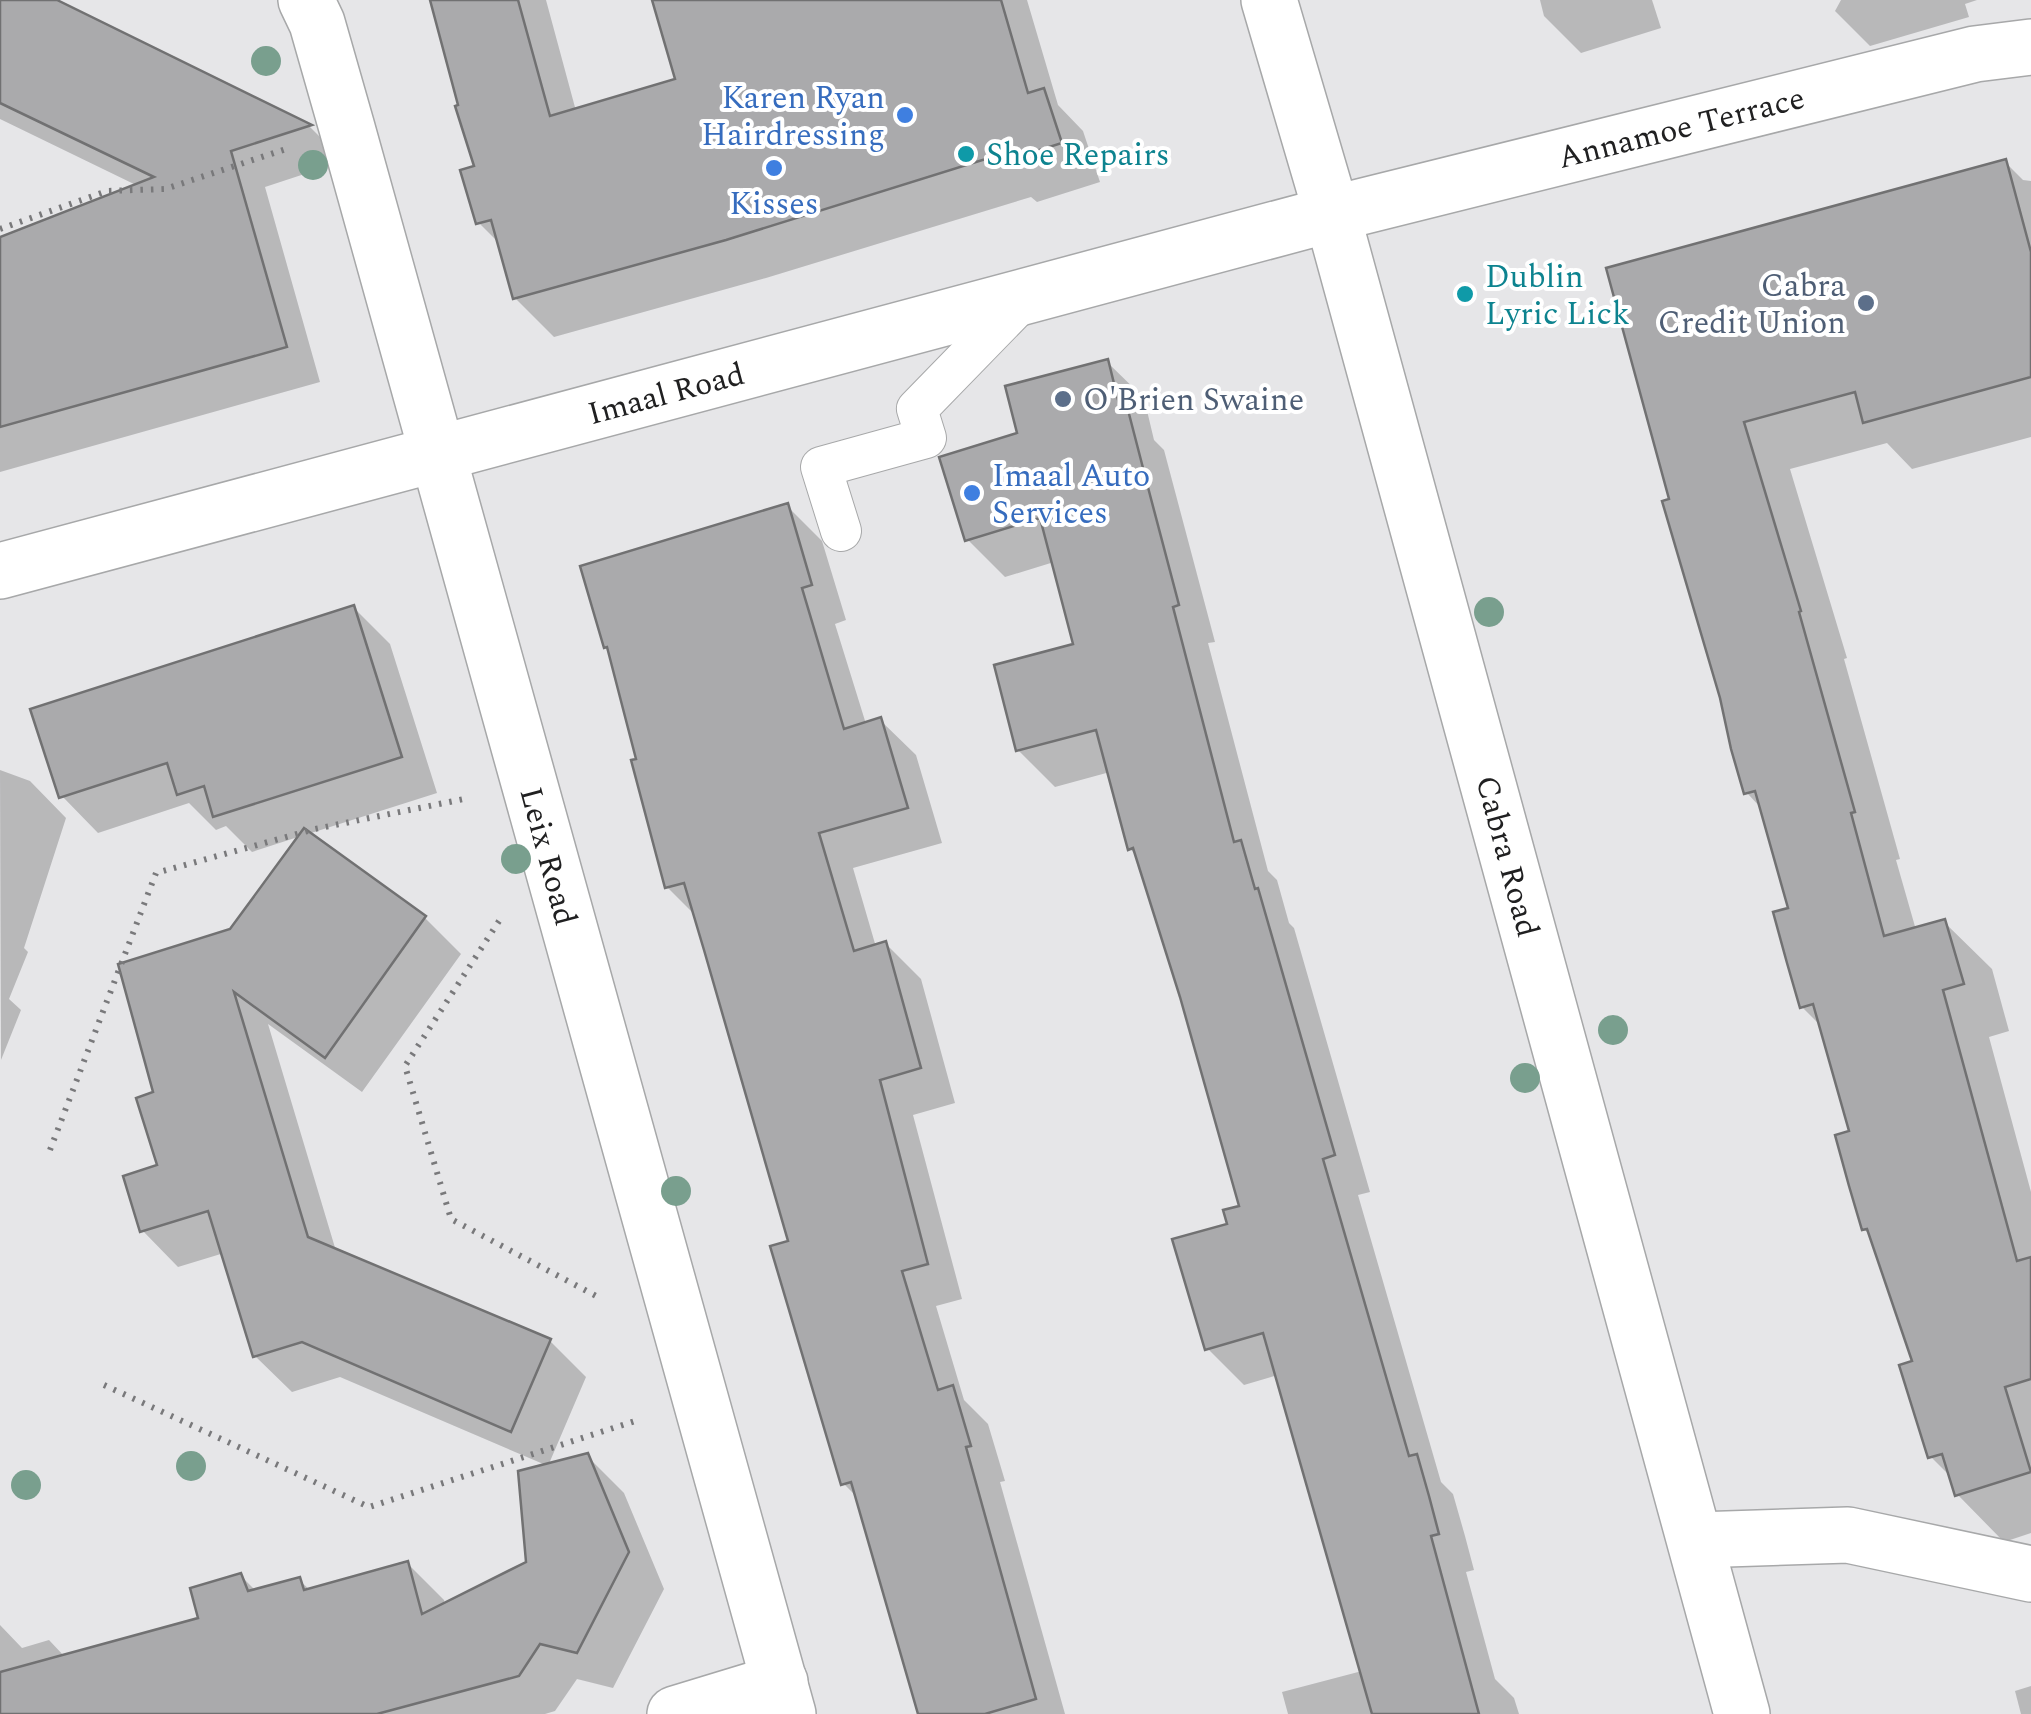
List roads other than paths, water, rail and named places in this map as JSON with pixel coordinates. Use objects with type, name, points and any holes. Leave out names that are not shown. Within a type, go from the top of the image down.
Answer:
[{"type":"street","name":"Leix Road","points":[[306,0],[317,23],[347,128],[784,1698]]},
{"type":"street","name":"Cabra Road","points":[[1269,0],[1332,214],[1742,1714]]},
{"type":"street","name":"Annamoe Terrace","points":[[1332,214],[1975,54],[2031,47]]},
{"type":"street","name":"Imaal Road","points":[[0,571],[1332,214]]},
{"type":"street","points":[[1696,1540],[1848,1535],[2031,1574]]},
{"type":"street","points":[[675,1714],[784,1698]]},
{"type":"lane","points":[[840,531],[821,468],[926,438],[917,409],[1027,296]]},
{"type":"place","name":"Karen Ryan Hairdressing","points":[[905,115]]},
{"type":"place","name":"Shoe Repairs","points":[[966,154]]},
{"type":"place","name":"Kisses","points":[[774,168]]},
{"type":"place","name":"Dublin Lyric Lick","points":[[1465,294]]},
{"type":"place","name":"Cabra Credit Union","points":[[1866,303]]},
{"type":"place","name":"O'Brien Swaine","points":[[1063,399]]},
{"type":"place","name":"Imaal Auto Services","points":[[972,493]]}]
